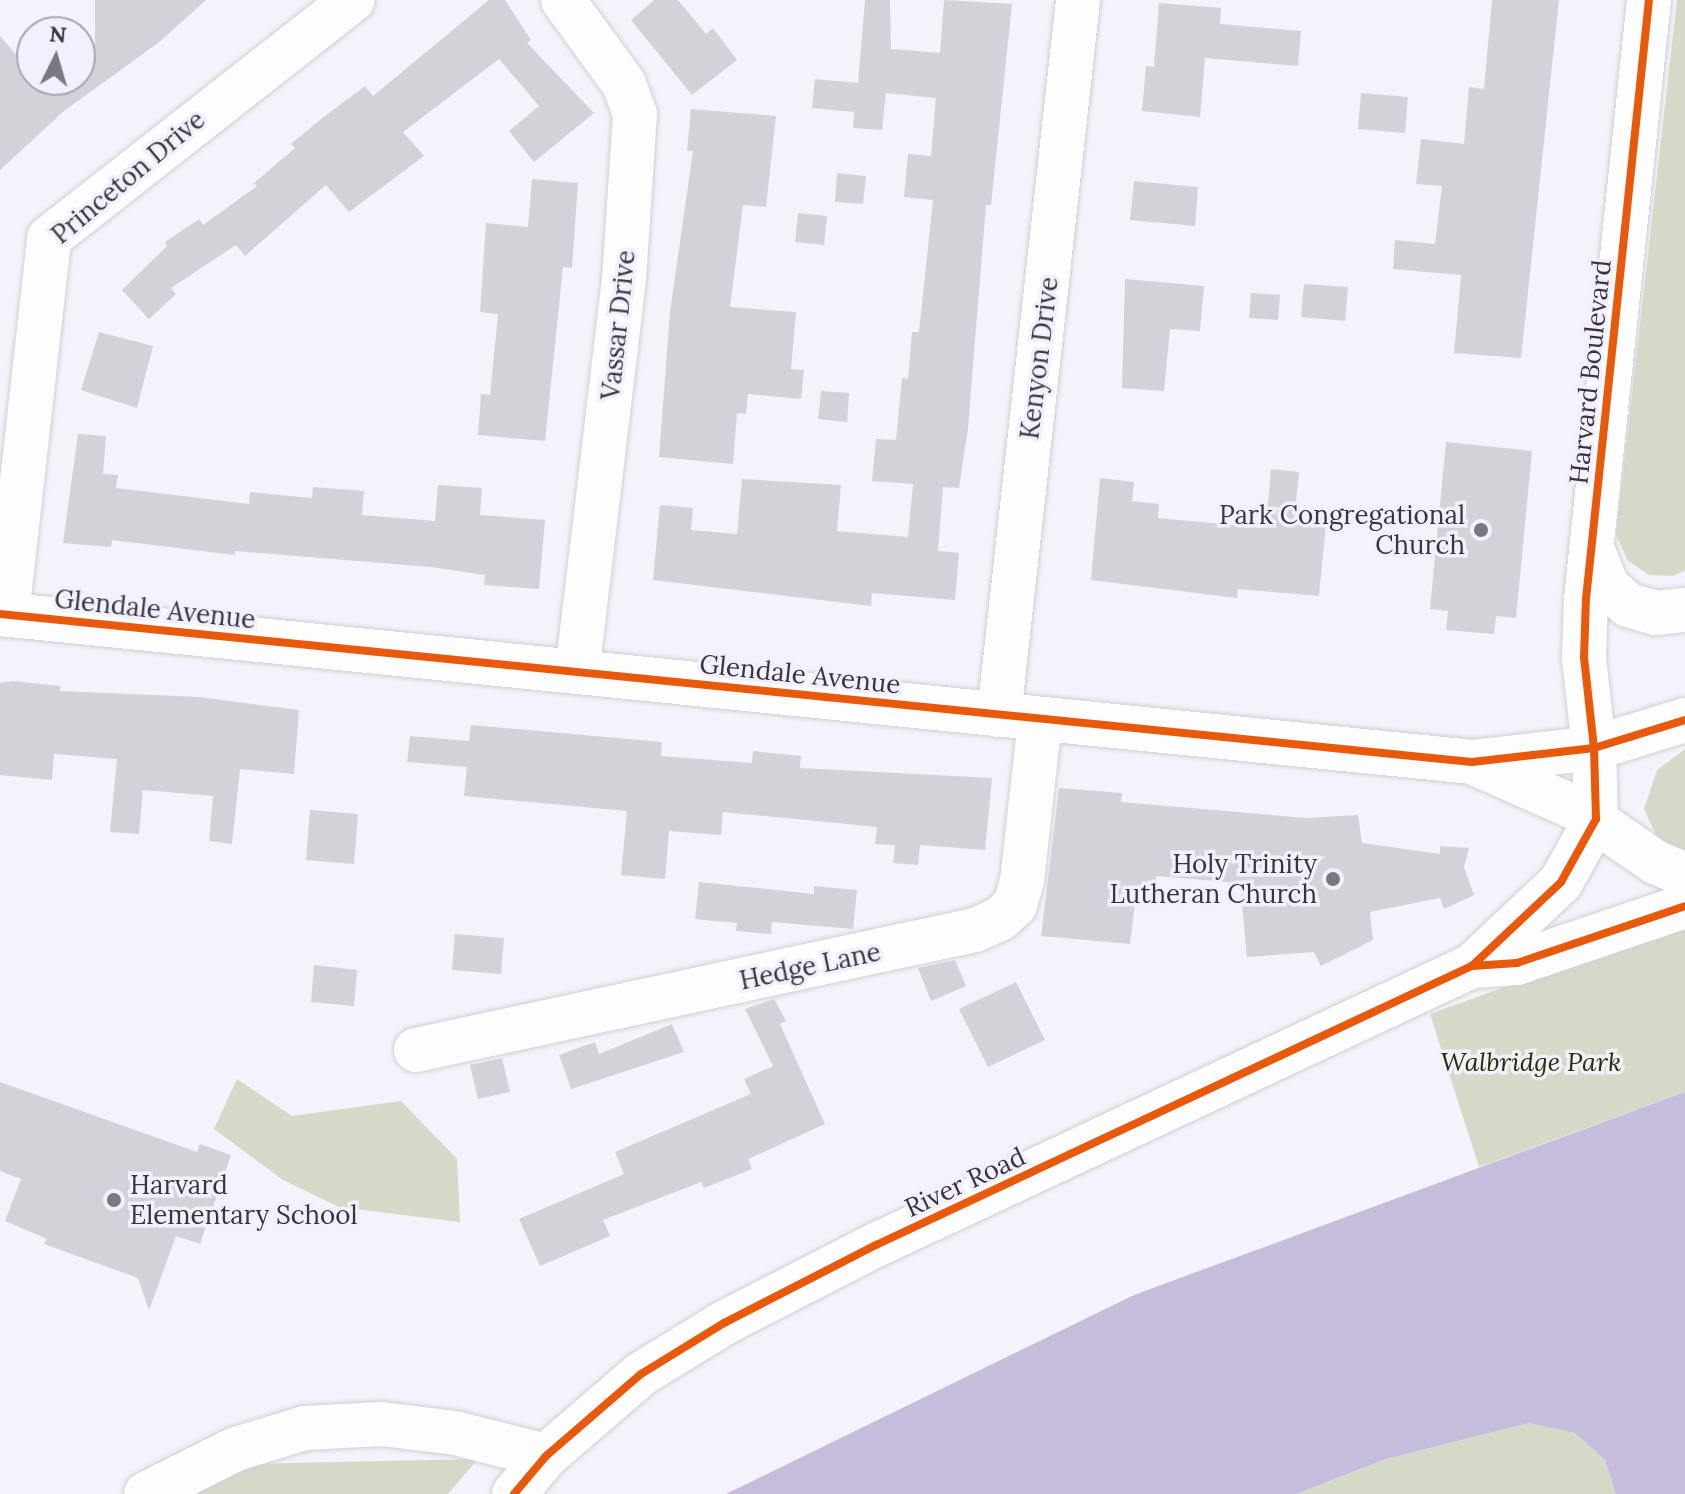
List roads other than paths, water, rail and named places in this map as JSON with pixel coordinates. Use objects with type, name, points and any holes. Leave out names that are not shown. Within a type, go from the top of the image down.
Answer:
[{"type":"street","name":"Princeton Drive","points":[[4,614],[28,387],[49,238],[353,0]]},
{"type":"street","name":"Vassar Drive","points":[[563,0],[624,84],[635,114],[624,279],[577,671]]},
{"type":"street","name":"Kenyon Drive","points":[[1019,718],[1078,0]]},
{"type":"street","name":"Harvard Boulevard","points":[[1594,748],[1584,658],[1592,548],[1649,0]]},
{"type":"street","points":[[1592,548],[1607,586],[1628,605],[1656,613],[1685,610]]},
{"type":"street","name":"Glendale Avenue","points":[[4,614],[1472,762],[1594,748],[1685,720]]},
{"type":"street","name":"Hedge Lane","points":[[416,1050],[975,930],[1000,919],[1015,905],[1022,881],[1019,718]]},
{"type":"street","points":[[1594,748],[1596,819]]},
{"type":"street","name":"Glendale Avenue","points":[[1472,762],[1596,819],[1655,862],[1685,875]]},
{"type":"street","name":"River Road","points":[[514,1494],[546,1456],[641,1374],[724,1323],[876,1245],[1472,966],[1561,882],[1596,819]]},
{"type":"street","name":"River Road","points":[[1472,966],[1517,963],[1685,906]]},
{"type":"street","points":[[146,1494],[236,1449],[305,1428],[382,1424],[455,1433],[546,1456]]},
{"type":"place","name":"Park Congregational Church","points":[[1481,530]]},
{"type":"place","name":"Holy Trinity Lutheran Church","points":[[1333,879]]},
{"type":"place","name":"Harvard Elementary School","points":[[114,1200]]},
{"type":"park label","name":"Walbridge Park","points":[[1531,1062]]}]
